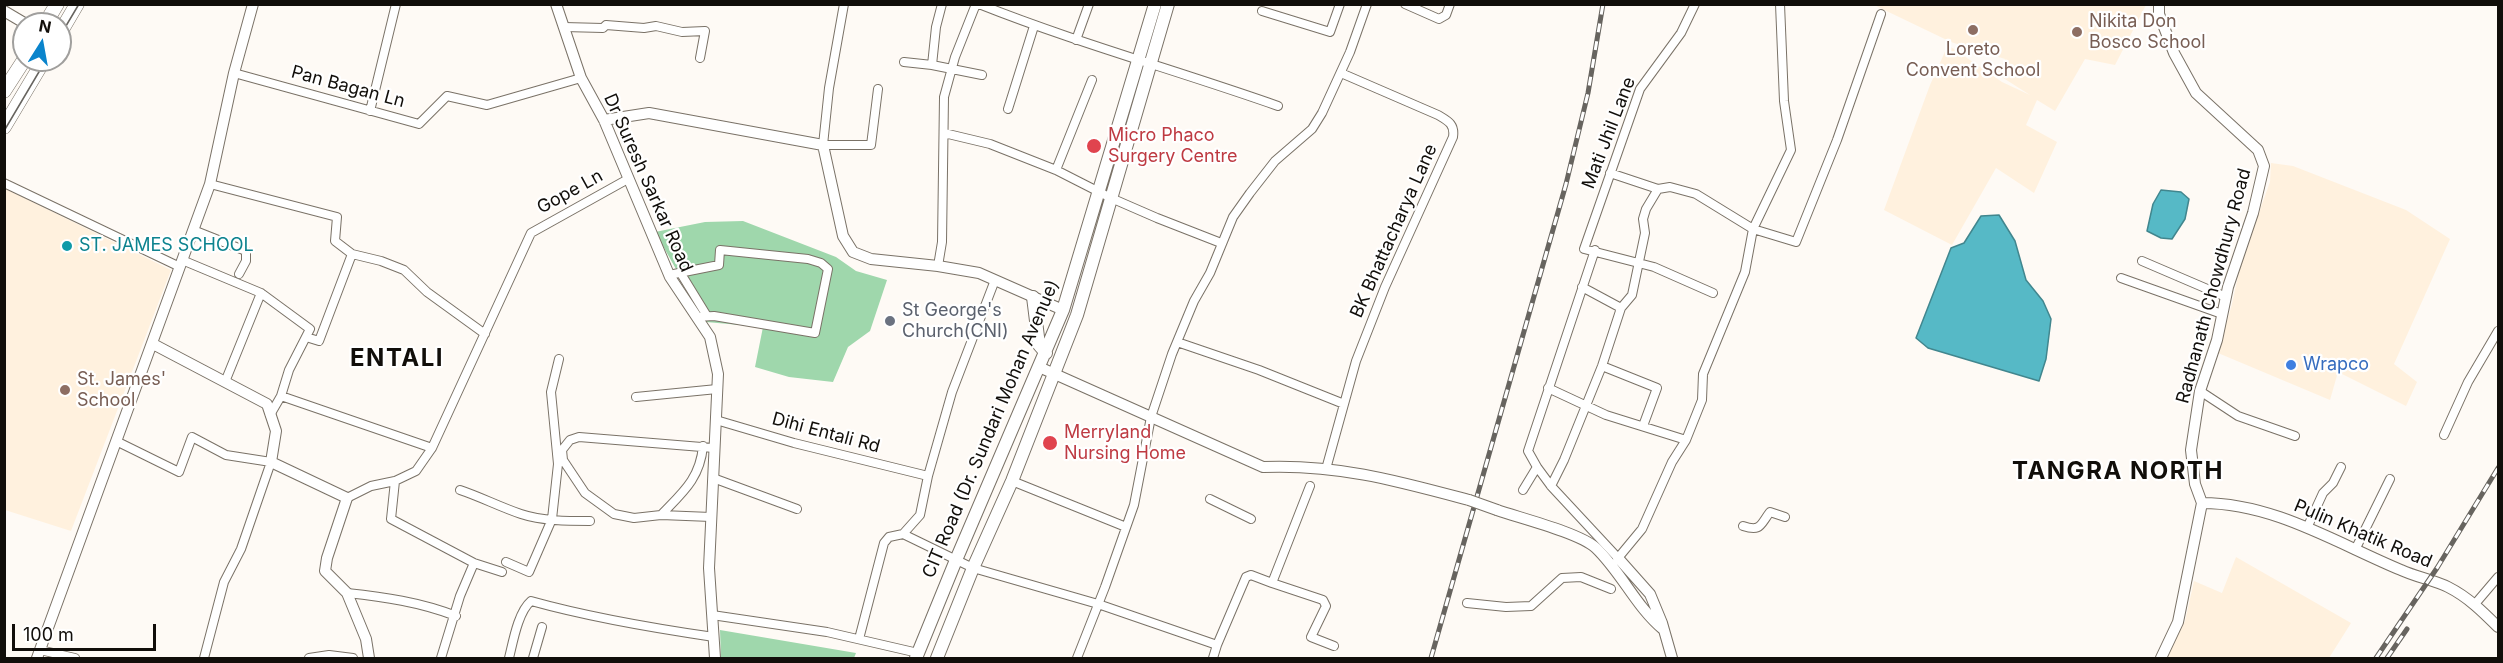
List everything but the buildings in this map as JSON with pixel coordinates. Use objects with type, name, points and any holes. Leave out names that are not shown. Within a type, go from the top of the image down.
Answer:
[{"type":"main road","name":"CIT Road (Dr. Sundari Mohan Avenue)","points":[[937,658],[973,568],[1012,481],[1077,315],[1111,198],[1145,60],[1155,4]]},
{"type":"main road","name":"CIT Road (Dr. Sundari Mohan Avenue)","points":[[917,656],[1063,310],[1099,192],[1145,60],[1168,4]]},
{"type":"main road","points":[[4,91],[16,72]]},
{"type":"main road","points":[[5,125],[37,72]]},
{"type":"main road","points":[[1033,297],[1039,345],[1046,353]]},
{"type":"street","points":[[75,658],[38,654],[210,184],[234,74],[253,4]]},
{"type":"street","points":[[370,111],[396,4]]},
{"type":"street","name":"Dr Suresh Sarkar Road","points":[[556,4],[581,78],[603,120],[628,179],[675,273],[702,317],[710,337],[718,374],[716,420],[709,447],[713,478],[709,568],[715,658]]},
{"type":"street","points":[[844,4],[829,88],[823,145],[843,236],[853,252],[871,259],[979,273],[1063,310]]},
{"type":"street","points":[[932,64],[936,27],[942,4]]},
{"type":"street","points":[[938,266],[942,242],[944,97],[952,69],[978,4],[1034,26],[1145,60],[1278,106]]},
{"type":"street","points":[[1076,40],[1089,4]]},
{"type":"street","points":[[1262,11],[1330,32],[1340,4]]},
{"type":"street","points":[[1077,658],[1134,505],[1151,417],[1194,301],[1210,273],[1233,218],[1250,193],[1275,161],[1312,129],[1341,73],[1367,4]]},
{"type":"street","points":[[1405,4],[1443,19],[1450,4]]},
{"type":"street","name":"Mati Jhil Lane","points":[[1595,250],[1584,249],[1640,89],[1681,33],[1695,4]]},
{"type":"street","points":[[1618,558],[1642,529],[1672,462],[1686,440],[1702,400],[1703,374],[1745,272],[1753,229],[1791,150],[1785,101],[1780,4]]},
{"type":"street","name":"Radhanath Chowdhury Road","points":[[2159,4],[2158,14],[2174,53],[2196,93],[2258,150],[2263,160],[2264,171],[2226,297],[2214,350],[2200,391],[2191,450],[2196,484],[2202,503]]},
{"type":"street","points":[[1610,173],[1658,189],[1670,187],[1696,194],[1753,229],[1796,242],[1837,140],[1881,14]]},
{"type":"street","points":[[564,27],[603,28],[606,25],[644,28],[656,26],[682,32],[705,31],[700,58]]},
{"type":"street","points":[[1008,109],[1034,26]]},
{"type":"street","points":[[904,62],[932,64],[982,75]]},
{"type":"street","name":"BK Bhattacharya Lane","points":[[1326,469],[1356,361],[1385,287],[1449,146],[1454,130],[1450,123],[1438,115],[1341,73]]},
{"type":"street","name":"Pan Bagan Ln","points":[[234,74],[419,124],[447,96],[487,105],[581,78]]},
{"type":"street","points":[[1056,170],[1092,80]]},
{"type":"street","points":[[603,120],[649,113],[823,145],[871,145],[878,89]]},
{"type":"street","points":[[944,133],[990,144],[1056,170],[1111,198],[1221,243]]},
{"type":"street","name":"Gope Ln","points":[[395,482],[416,471],[432,448],[531,233],[628,179]]},
{"type":"street","points":[[4,183],[181,263],[261,293],[310,329],[289,370],[281,396],[270,415]]},
{"type":"street","points":[[210,184],[337,217],[335,241],[352,254],[381,261],[404,270],[427,292],[485,334]]},
{"type":"street","points":[[1551,486],[1602,366],[1621,308],[1632,295],[1646,233],[1643,219],[1658,189]]},
{"type":"street","points":[[193,230],[246,251],[246,261],[239,274]]},
{"type":"street","points":[[675,273],[719,265],[720,250],[808,259],[821,263],[828,269],[815,333],[702,317]]},
{"type":"street","points":[[1671,658],[1665,630],[1650,594],[1551,486],[1527,451],[1595,250],[1679,276],[1713,293]]},
{"type":"street","points":[[306,337],[320,341],[352,254]]},
{"type":"street","points":[[2142,261],[2226,297]]},
{"type":"street","points":[[2121,278],[2222,314]]},
{"type":"street","points":[[859,639],[884,543],[889,537],[903,534],[920,515],[928,476],[952,392],[995,280]]},
{"type":"street","points":[[1582,287],[1621,308]]},
{"type":"street","points":[[225,382],[261,293]]},
{"type":"street","points":[[2444,435],[2468,382],[2499,330]]},
{"type":"street","points":[[1177,342],[1259,370],[1344,404]]},
{"type":"street","points":[[153,344],[267,404],[276,431],[271,462],[242,549],[224,582],[204,658]]},
{"type":"street","points":[[506,562],[529,572],[552,519],[558,464],[551,392],[559,360]]},
{"type":"street","points":[[1602,366],[1657,388],[1643,426]]},
{"type":"street","points":[[1039,367],[1263,467],[1350,470],[1385,477],[1469,500],[1572,536],[1595,547],[1629,588],[1648,616],[1665,630]]},
{"type":"street","points":[[1548,388],[1606,415],[1686,440]]},
{"type":"street","points":[[636,397],[717,389]]},
{"type":"street","points":[[2200,391],[2238,416],[2295,436]]},
{"type":"street","points":[[281,396],[432,448]]},
{"type":"street","name":"Dihi Entali Rd","points":[[716,420],[794,443],[928,476]]},
{"type":"street","points":[[117,441],[179,472],[192,437],[226,455],[271,462],[347,498]]},
{"type":"street","points":[[661,515],[695,478],[709,447],[579,437],[570,440],[561,450],[563,460],[585,493],[614,514],[634,518],[661,515],[711,517]]},
{"type":"street","points":[[1523,490],[1537,467]]},
{"type":"street","points":[[2307,528],[2324,493],[2342,467]]},
{"type":"street","points":[[713,478],[797,509]]},
{"type":"street","points":[[2355,550],[2390,479]]},
{"type":"street","points":[[1012,481],[1126,527]]},
{"type":"street","points":[[369,658],[366,639],[347,592],[326,571],[327,558],[347,498],[371,486],[395,482],[391,519],[474,563],[501,572]]},
{"type":"street","points":[[1272,583],[1310,486]]},
{"type":"street","points":[[460,490],[490,500],[520,514],[590,521]]},
{"type":"street","points":[[1210,499],[1251,519]]},
{"type":"street","points":[[2160,658],[2178,622],[2202,503]]},
{"type":"street","name":"Pulin Khatik Road","points":[[2202,503],[2241,505],[2286,519],[2402,571],[2448,587],[2475,604],[2499,627]]},
{"type":"street","points":[[1743,526],[1758,529],[1770,512],[1785,517]]},
{"type":"street","points":[[903,534],[973,568],[1098,604],[1217,645]]},
{"type":"street","points":[[441,658],[456,616],[460,596],[474,563]]},
{"type":"street","points":[[1213,658],[1246,577],[1251,576],[1323,600],[1326,606],[1311,637],[1334,646]]},
{"type":"street","points":[[1467,603],[1506,607],[1531,606],[1562,578],[1581,577],[1611,589]]},
{"type":"street","points":[[2475,604],[2499,577]]},
{"type":"street","points":[[347,592],[399,599],[456,616]]},
{"type":"street","points":[[509,658],[526,606],[531,601],[619,623],[714,638]]},
{"type":"street","points":[[712,615],[827,632],[917,656]]},
{"type":"street","points":[[533,658],[542,627]]},
{"type":"street","points":[[309,658],[329,655],[353,658]]},
{"type":"shaded area","points":[[1874,5],[2146,5],[2115,65],[2085,59],[2055,111],[2037,100],[2026,125],[2057,142],[2034,193],[1996,168],[1952,245],[1884,210],[1930,85],[1948,45],[2002,82],[2030,95],[1997,74],[2005,59],[1951,42]]},
{"type":"shaded area","points":[[2271,163],[2293,166],[2406,210],[2450,239],[2394,364],[2417,382],[2406,406],[2338,372],[2330,400],[2218,353],[2241,262],[2270,182]]},
{"type":"shaded area","name":"St. James' School","points":[[4,188],[171,270],[71,531],[5,510]]},
{"type":"shaded area","points":[[2236,557],[2351,623],[2329,658],[2165,658],[2185,621],[2194,581],[2222,593]]},
{"type":"green space","points":[[743,221],[836,257],[856,271],[887,280],[870,331],[848,347],[833,382],[789,377],[755,367],[763,327],[706,322],[655,232],[705,222]]},
{"type":"green space","points":[[720,630],[856,653],[854,658],[721,658]]},
{"type":"water","points":[[2161,190],[2181,192],[2189,199],[2185,219],[2172,239],[2161,238],[2147,231],[2153,204]]},
{"type":"water","points":[[1999,215],[2015,241],[2026,280],[2043,301],[2051,319],[2046,359],[2039,381],[1928,348],[1916,338],[1951,248],[1964,243],[1981,216]]},
{"type":"tram line","points":[[72,16],[79,4]]},
{"type":"tram line","points":[[4,131],[39,72]]},
{"type":"railway","points":[[1431,658],[1566,184],[1588,93],[1603,4]]},
{"type":"railway","points":[[2376,658],[2437,568],[2498,468]]},
{"type":"railway","points":[[2387,658],[2407,629]]},
{"type":"place","name":"Loreto Convent School","points":[[1973,30]]},
{"type":"place","name":"Nikita Don Bosco School","points":[[2077,32]]},
{"type":"place","name":"Micro Phaco Surgery Centre","points":[[1094,146]]},
{"type":"place","name":"ST. JAMES SCHOOL","points":[[67,246]]},
{"type":"place","name":"St George's Church(CNI)","points":[[890,321]]},
{"type":"place","name":"Wrapco","points":[[2291,365]]},
{"type":"place","name":"St. James' School","points":[[65,390]]},
{"type":"place","name":"Merryland Nursing Home","points":[[1050,443]]},
{"type":"district","name":"ENTALI","points":[[397,359]]},
{"type":"district","name":"TANGRA NORTH","points":[[2118,472]]}]
